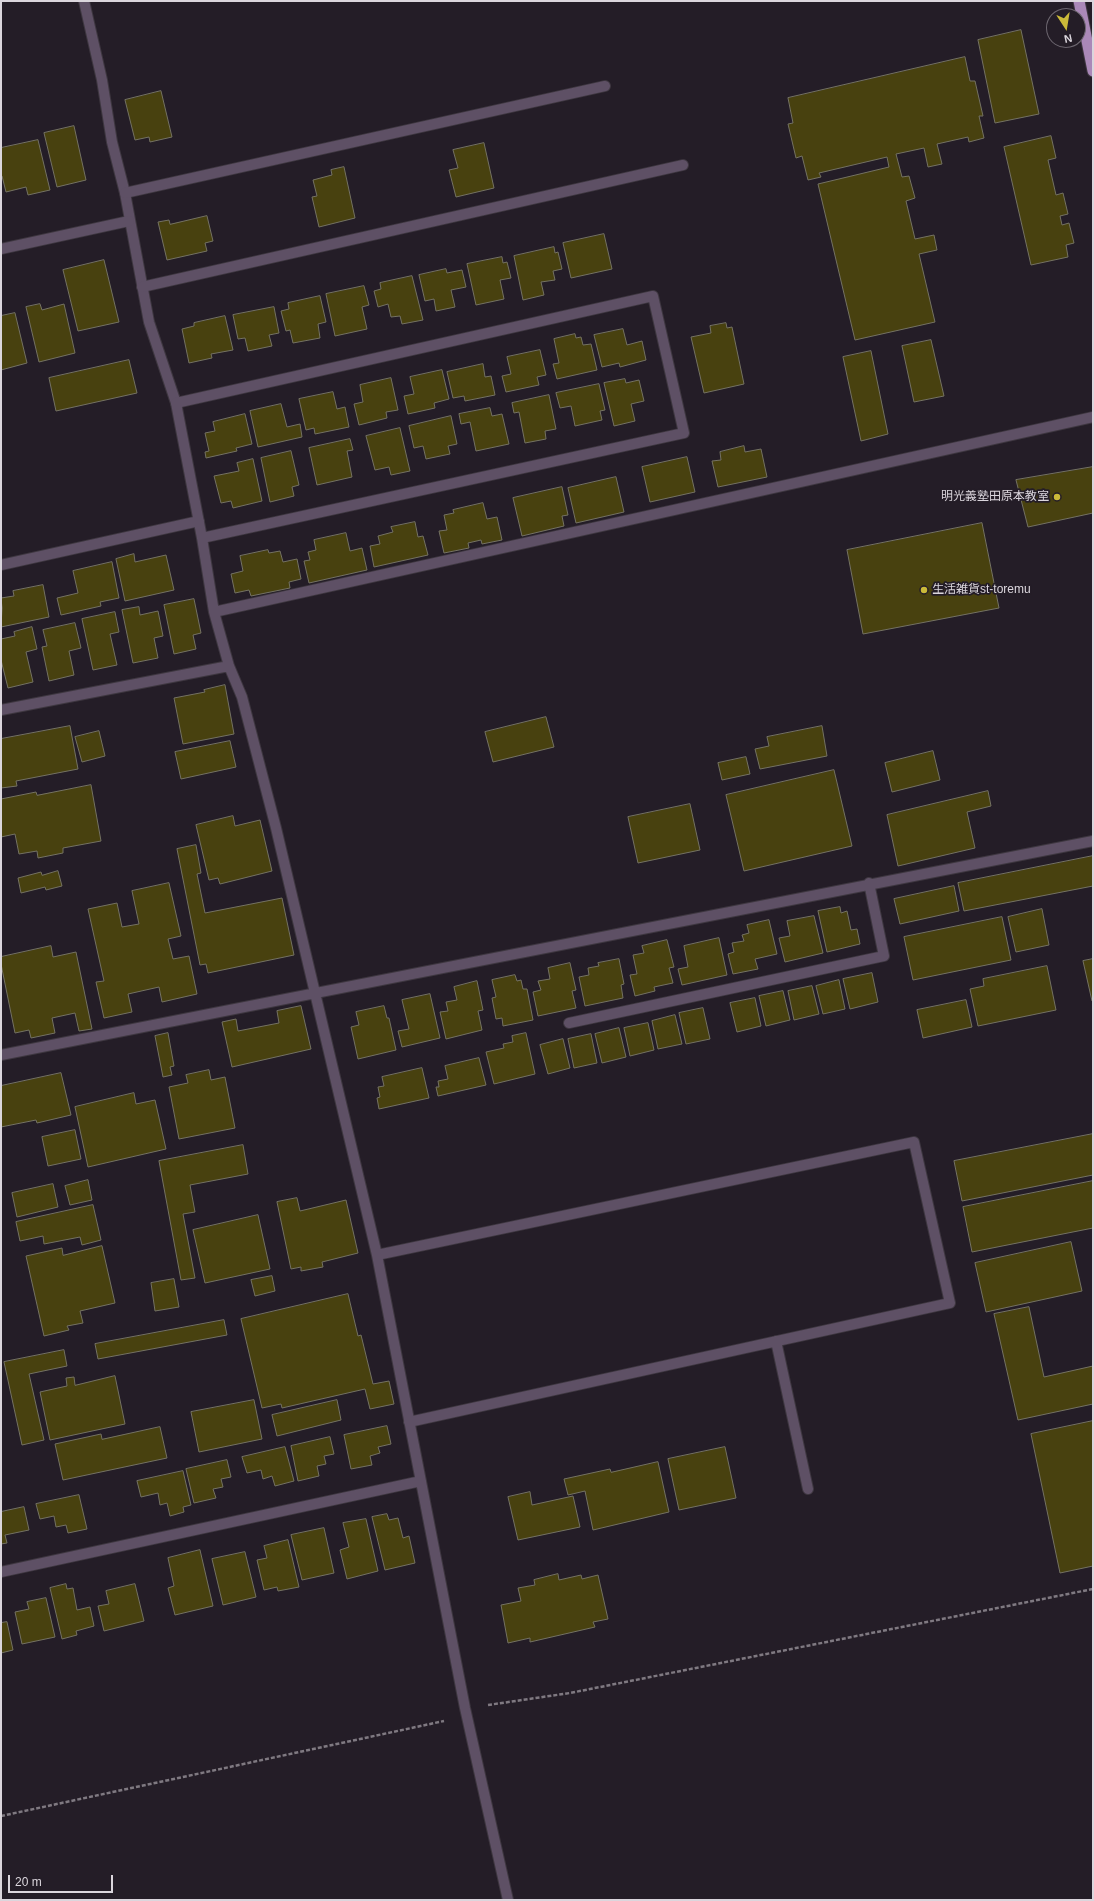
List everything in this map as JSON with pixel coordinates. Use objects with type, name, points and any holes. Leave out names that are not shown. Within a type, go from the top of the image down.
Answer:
[{"type":"highway","points":[[1079,1],[1093,71]]},
{"type":"street","points":[[84,1],[102,80],[112,142],[125,193],[149,322],[176,403],[202,538],[214,612],[229,666],[242,697],[272,812],[377,1255],[466,1708],[508,1900]]},
{"type":"street","points":[[125,193],[605,86]]},
{"type":"street","points":[[142,287],[683,165]]},
{"type":"street","points":[[1,249],[129,221]]},
{"type":"street","points":[[176,403],[653,296],[684,433],[202,538]]},
{"type":"street","points":[[214,612],[1093,417]]},
{"type":"street","points":[[1,565],[198,521]]},
{"type":"street","points":[[1,710],[229,666]]},
{"type":"street","points":[[1,1055],[1093,840]]},
{"type":"street","points":[[569,1023],[884,956],[869,883]]},
{"type":"street","points":[[377,1255],[914,1142],[950,1303],[409,1422]]},
{"type":"street","points":[[776,1341],[808,1489]]},
{"type":"street","points":[[1,1572],[421,1481]]},
{"type":"path","points":[[1,1816],[444,1721],[466,1708],[570,1693],[1093,1589]]},
{"type":"building","points":[[1021,30],[1039,114],[995,123],[978,40]]},
{"type":"building","points":[[965,57],[970,81],[975,81],[983,116],[979,116],[984,138],[969,142],[968,137],[937,144],[942,164],[928,167],[924,148],[896,154],[902,177],[909,176],[915,198],[906,201],[915,239],[934,235],[937,250],[919,254],[935,322],[855,340],[818,184],[889,167],[887,157],[819,173],[821,177],[808,180],[802,156],[796,158],[788,124],[793,123],[788,98]]},
{"type":"building","points":[[161,91],[172,137],[150,142],[149,137],[135,140],[125,100]]},
{"type":"building","points":[[74,126],[86,180],[57,187],[44,133]]},
{"type":"building","points":[[1051,136],[1056,158],[1048,160],[1056,195],[1063,193],[1068,214],[1060,216],[1062,225],[1069,223],[1074,243],[1066,245],[1068,257],[1031,265],[1004,147]]},
{"type":"building","points":[[38,140],[50,190],[28,195],[26,187],[6,192],[2,176],[1,177],[1,148]]},
{"type":"building","points":[[484,143],[494,188],[456,197],[449,170],[458,168],[453,150]]},
{"type":"building","points":[[344,167],[355,218],[319,227],[312,197],[317,196],[313,180],[332,175],[331,170]]},
{"type":"building","points":[[207,216],[213,241],[205,243],[207,251],[167,260],[158,222],[169,220],[170,224]]},
{"type":"building","points":[[604,234],[612,269],[571,278],[563,243]]},
{"type":"building","points":[[554,247],[555,253],[558,252],[562,269],[553,271],[555,280],[541,282],[544,295],[523,300],[514,256]]},
{"type":"building","points":[[502,257],[503,263],[507,262],[511,278],[500,280],[504,299],[476,305],[467,264]]},
{"type":"building","points":[[104,260],[119,322],[78,331],[63,270]]},
{"type":"building","points":[[446,269],[447,273],[462,270],[466,287],[451,290],[455,307],[436,311],[434,299],[425,301],[419,275]]},
{"type":"building","points":[[412,276],[423,320],[402,324],[400,316],[391,317],[388,304],[378,307],[374,291],[381,289],[380,283]]},
{"type":"building","points":[[364,286],[369,305],[362,307],[367,329],[335,336],[326,294]]},
{"type":"building","points":[[320,296],[326,322],[318,324],[320,338],[293,343],[290,330],[286,331],[281,311],[289,309],[288,303]]},
{"type":"building","points":[[40,304],[42,310],[64,304],[75,353],[39,362],[26,307]]},
{"type":"building","points":[[274,307],[279,333],[269,335],[272,346],[248,351],[245,338],[238,339],[233,315]]},
{"type":"building","points":[[15,313],[27,363],[1,370],[1,316]]},
{"type":"building","points":[[225,316],[233,350],[211,354],[212,358],[189,363],[182,329],[194,326],[194,323]]},
{"type":"building","points":[[726,323],[727,328],[732,327],[744,384],[704,393],[691,337],[711,333],[710,326]]},
{"type":"building","points":[[623,329],[627,345],[642,341],[646,360],[620,367],[619,363],[602,367],[594,335]]},
{"type":"building","points":[[575,334],[576,338],[581,337],[583,345],[591,344],[597,370],[557,379],[553,364],[559,363],[554,339]]},
{"type":"building","points":[[931,340],[944,396],[914,402],[902,346]]},
{"type":"building","points":[[540,350],[546,375],[537,377],[539,385],[506,392],[502,376],[511,374],[507,357]]},
{"type":"building","points":[[871,351],[888,434],[861,441],[843,357]]},
{"type":"building","points":[[129,360],[137,393],[56,411],[49,378]]},
{"type":"building","points":[[483,364],[485,377],[491,376],[495,395],[465,401],[464,396],[453,398],[447,372]]},
{"type":"building","points":[[442,370],[449,399],[434,403],[435,408],[408,414],[404,396],[414,394],[410,377]]},
{"type":"building","points":[[391,378],[398,410],[386,412],[387,418],[359,425],[354,404],[363,402],[360,385]]},
{"type":"building","points":[[625,379],[626,383],[639,380],[644,401],[631,404],[635,421],[614,426],[604,383]]},
{"type":"building","points":[[599,384],[605,410],[600,411],[602,420],[575,426],[571,406],[560,408],[556,393]]},
{"type":"building","points":[[333,392],[337,409],[345,407],[349,427],[315,434],[314,428],[306,430],[299,399]]},
{"type":"building","points":[[549,395],[556,429],[545,431],[546,439],[525,443],[519,412],[514,413],[512,403]]},
{"type":"building","points":[[281,404],[287,427],[300,424],[302,437],[258,447],[250,411]]},
{"type":"building","points":[[490,408],[492,416],[502,414],[509,444],[476,451],[470,422],[461,424],[459,414]]},
{"type":"building","points":[[245,414],[252,444],[236,448],[237,451],[206,458],[205,452],[209,451],[205,433],[215,431],[213,422]]},
{"type":"building","points":[[451,416],[457,444],[448,446],[450,454],[426,459],[423,446],[414,448],[409,426]]},
{"type":"building","points":[[400,428],[410,471],[391,475],[389,467],[375,470],[366,436]]},
{"type":"building","points":[[350,439],[353,450],[347,451],[352,477],[317,485],[309,448]]},
{"type":"building","points":[[744,446],[745,452],[761,449],[767,477],[718,487],[712,461],[721,460],[720,452]]},
{"type":"building","points":[[291,451],[299,485],[292,487],[294,496],[270,502],[261,458]]},
{"type":"building","points":[[687,457],[695,492],[650,502],[642,467]]},
{"type":"building","points":[[253,459],[262,501],[233,508],[231,501],[221,503],[214,476],[239,471],[237,463]]},
{"type":"building","name":"明光義塾田原本教室","points":[[1093,467],[1093,513],[1028,527],[1016,480]]},
{"type":"building","points":[[616,477],[624,512],[576,523],[568,488]]},
{"type":"building","points":[[562,487],[568,515],[562,516],[564,526],[522,536],[513,498]]},
{"type":"building","points":[[483,503],[487,519],[497,517],[502,540],[482,544],[481,540],[468,543],[469,548],[444,553],[439,531],[447,530],[444,515],[454,513],[453,510]]},
{"type":"building","points":[[415,522],[418,537],[423,536],[428,555],[374,567],[370,546],[380,544],[378,536],[393,532],[391,527]]},
{"type":"building","points":[[982,523],[999,608],[863,634],[847,550]]},
{"type":"building","points":[[346,533],[350,551],[362,548],[367,570],[309,583],[304,561],[310,560],[308,552],[316,550],[314,540]]},
{"type":"building","points":[[268,550],[269,553],[280,551],[283,562],[297,559],[301,579],[289,582],[290,588],[251,596],[249,590],[235,593],[231,574],[243,571],[240,556]]},
{"type":"building","points":[[134,554],[135,562],[166,555],[174,590],[125,601],[116,559]]},
{"type":"building","points":[[112,562],[119,598],[100,602],[101,606],[61,615],[57,598],[78,593],[73,571]]},
{"type":"building","points":[[43,585],[49,617],[1,627],[1,598],[14,596],[13,591]]},
{"type":"building","points":[[194,599],[201,633],[193,635],[196,649],[174,654],[164,605]]},
{"type":"building","points":[[139,607],[140,615],[158,611],[163,636],[154,638],[158,658],[133,663],[122,610]]},
{"type":"building","points":[[115,612],[119,632],[110,634],[117,665],[93,670],[82,619]]},
{"type":"building","points":[[75,623],[81,648],[69,651],[74,675],[49,681],[42,647],[47,646],[43,630]]},
{"type":"building","points":[[32,627],[37,649],[26,652],[33,682],[8,688],[1,660],[1,639],[15,636],[14,632]]},
{"type":"building","points":[[225,685],[234,734],[183,744],[174,698],[205,692],[204,690]]},
{"type":"building","points":[[546,717],[554,747],[493,762],[485,732]]},
{"type":"building","points":[[70,726],[78,769],[16,781],[17,786],[1,788],[1,739]]},
{"type":"building","points":[[822,726],[827,756],[760,769],[755,749],[769,746],[767,737]]},
{"type":"building","points":[[99,731],[105,756],[82,762],[75,737]]},
{"type":"building","points":[[230,741],[236,767],[181,779],[175,752]]},
{"type":"building","points":[[933,751],[940,780],[892,792],[885,763]]},
{"type":"building","points":[[746,757],[750,774],[722,780],[718,763]]},
{"type":"building","points":[[834,770],[852,846],[744,871],[726,795]]},
{"type":"building","points":[[91,785],[101,841],[63,848],[63,853],[38,858],[37,851],[19,854],[15,834],[1,837],[1,799],[36,792],[37,795]]},
{"type":"building","points":[[988,791],[991,806],[967,812],[975,848],[898,866],[887,815]]},
{"type":"building","points":[[690,804],[700,850],[638,863],[628,817]]},
{"type":"building","points":[[233,816],[235,826],[260,820],[272,871],[220,884],[218,878],[209,880],[196,825]]},
{"type":"building","points":[[196,845],[201,873],[197,874],[205,913],[282,898],[294,955],[208,973],[206,964],[200,965],[177,849]]},
{"type":"building","points":[[1093,856],[1093,886],[964,911],[958,883]]},
{"type":"building","points":[[58,871],[62,886],[46,890],[45,887],[21,893],[18,878],[41,872],[42,875]]},
{"type":"building","points":[[169,883],[181,936],[168,939],[173,959],[189,956],[197,994],[162,1002],[159,987],[128,994],[132,1012],[104,1018],[96,982],[104,981],[88,909],[117,903],[122,927],[139,924],[132,891]]},
{"type":"building","points":[[954,886],[959,911],[900,924],[894,899]]},
{"type":"building","points":[[840,907],[841,913],[847,911],[851,930],[857,929],[860,944],[827,952],[818,911]]},
{"type":"building","points":[[1042,909],[1049,945],[1016,952],[1008,917]]},
{"type":"building","points":[[814,916],[823,953],[785,962],[779,938],[790,936],[787,921]]},
{"type":"building","points":[[1002,917],[1011,960],[913,980],[904,937]]},
{"type":"building","points":[[769,920],[777,954],[755,959],[758,969],[733,974],[728,954],[734,952],[732,943],[744,941],[742,935],[749,933],[747,925]]},
{"type":"building","points":[[719,938],[727,975],[682,985],[678,969],[688,967],[684,946]]},
{"type":"building","points":[[667,940],[674,967],[669,968],[673,983],[654,987],[655,991],[635,996],[630,975],[637,974],[633,955],[644,953],[642,946]]},
{"type":"building","points":[[51,946],[53,957],[76,952],[92,1029],[79,1031],[75,1013],[52,1018],[55,1033],[31,1038],[29,1030],[15,1033],[1,964],[1,957]]},
{"type":"building","points":[[619,959],[624,984],[621,985],[623,998],[585,1006],[579,977],[589,975],[588,968],[599,966],[598,963]]},
{"type":"building","points":[[1093,959],[1093,1001],[1092,1001],[1083,961]]},
{"type":"building","points":[[570,963],[576,990],[572,991],[576,1008],[538,1016],[533,992],[541,990],[538,981],[550,979],[548,968]]},
{"type":"building","points":[[1047,966],[1056,1010],[978,1026],[970,989],[984,986],[983,979]]},
{"type":"building","points":[[872,973],[878,1002],[850,1009],[843,979]]},
{"type":"building","points":[[515,975],[517,981],[521,980],[523,989],[527,989],[533,1020],[503,1026],[502,1018],[496,1019],[492,998],[496,997],[492,980]]},
{"type":"building","points":[[839,980],[845,1009],[823,1014],[816,986]]},
{"type":"building","points":[[477,981],[483,1010],[478,1011],[482,1030],[446,1039],[440,1012],[448,1011],[446,1002],[457,1000],[454,987]]},
{"type":"building","points":[[812,986],[819,1014],[794,1020],[788,991]]},
{"type":"building","points":[[783,991],[790,1020],[766,1026],[759,996]]},
{"type":"building","points":[[430,994],[440,1038],[402,1047],[398,1031],[409,1029],[402,1000]]},
{"type":"building","points":[[755,998],[761,1026],[737,1032],[730,1003]]},
{"type":"building","points":[[966,1000],[972,1027],[923,1038],[917,1010]]},
{"type":"building","points":[[301,1006],[311,1049],[232,1067],[222,1022],[236,1019],[238,1031],[279,1023],[277,1011]]},
{"type":"building","points":[[384,1006],[387,1018],[389,1018],[396,1050],[358,1059],[351,1027],[359,1025],[356,1012]]},
{"type":"building","points":[[703,1008],[710,1039],[686,1044],[679,1013]]},
{"type":"building","points":[[675,1015],[682,1044],[658,1049],[652,1021]]},
{"type":"building","points":[[648,1023],[654,1050],[630,1056],[624,1028]]},
{"type":"building","points":[[619,1028],[626,1057],[602,1063],[595,1034]]},
{"type":"building","points":[[168,1033],[174,1066],[170,1067],[172,1075],[163,1077],[155,1036]]},
{"type":"building","points":[[526,1033],[535,1074],[494,1084],[486,1052],[504,1048],[503,1044],[513,1042],[512,1036]]},
{"type":"building","points":[[591,1034],[597,1063],[574,1068],[568,1039]]},
{"type":"building","points":[[563,1039],[570,1068],[548,1074],[540,1045]]},
{"type":"building","points":[[479,1058],[486,1085],[438,1096],[436,1087],[439,1087],[438,1081],[448,1079],[445,1066]]},
{"type":"building","points":[[422,1068],[429,1098],[379,1109],[377,1098],[380,1097],[378,1087],[384,1086],[382,1077]]},
{"type":"building","points":[[209,1070],[211,1080],[225,1077],[235,1128],[179,1139],[169,1087],[188,1083],[186,1075]]},
{"type":"building","points":[[61,1073],[71,1115],[37,1123],[36,1120],[1,1127],[1,1086]]},
{"type":"building","points":[[134,1093],[136,1104],[155,1100],[166,1149],[88,1167],[75,1107]]},
{"type":"building","points":[[75,1130],[81,1159],[48,1166],[42,1137]]},
{"type":"building","points":[[1093,1134],[1093,1175],[962,1201],[954,1161]]},
{"type":"building","points":[[243,1145],[248,1174],[190,1185],[195,1212],[183,1214],[195,1278],[181,1280],[159,1161]]},
{"type":"building","points":[[88,1180],[92,1200],[70,1205],[65,1186]]},
{"type":"building","points":[[1093,1181],[1093,1228],[972,1252],[963,1207]]},
{"type":"building","points":[[53,1184],[58,1207],[17,1217],[12,1193]]},
{"type":"building","points":[[297,1198],[300,1211],[346,1200],[358,1253],[322,1262],[323,1267],[301,1271],[301,1267],[291,1269],[277,1202]]},
{"type":"building","points":[[93,1205],[101,1240],[82,1245],[80,1237],[44,1244],[43,1236],[20,1241],[16,1222]]},
{"type":"building","points":[[258,1215],[270,1269],[205,1283],[193,1230]]},
{"type":"building","points":[[1071,1242],[1082,1291],[986,1312],[975,1263]]},
{"type":"building","points":[[102,1246],[115,1303],[80,1311],[83,1323],[67,1326],[69,1330],[44,1336],[26,1256],[62,1248],[63,1255]]},
{"type":"building","points":[[272,1276],[275,1291],[255,1296],[251,1280]]},
{"type":"building","points":[[174,1279],[179,1307],[155,1311],[151,1283]]},
{"type":"building","points":[[348,1294],[358,1336],[361,1335],[373,1384],[389,1381],[394,1404],[370,1409],[365,1389],[282,1408],[281,1404],[262,1408],[241,1319]]},
{"type":"building","points":[[1029,1307],[1044,1377],[1093,1366],[1093,1404],[1018,1420],[994,1314]]},
{"type":"building","points":[[224,1320],[227,1335],[98,1359],[95,1344]]},
{"type":"building","points":[[64,1350],[67,1366],[29,1374],[44,1440],[22,1445],[4,1362]]},
{"type":"building","points":[[115,1376],[125,1424],[50,1440],[40,1392],[67,1386],[66,1378],[74,1377],[75,1385]]},
{"type":"building","points":[[254,1400],[262,1439],[199,1452],[191,1412]]},
{"type":"building","points":[[337,1400],[341,1420],[277,1436],[272,1415]]},
{"type":"building","points":[[1093,1421],[1093,1566],[1060,1573],[1031,1434]]},
{"type":"building","points":[[387,1426],[391,1444],[378,1447],[380,1453],[370,1456],[372,1465],[351,1469],[344,1435]]},
{"type":"building","points":[[160,1427],[167,1458],[63,1480],[55,1444],[101,1434],[102,1439]]},
{"type":"building","points":[[330,1437],[334,1454],[324,1456],[326,1464],[317,1466],[319,1476],[298,1481],[291,1446]]},
{"type":"building","points":[[285,1447],[294,1481],[275,1486],[272,1476],[263,1479],[261,1470],[247,1473],[242,1457]]},
{"type":"building","points":[[725,1447],[736,1498],[679,1510],[668,1459]]},
{"type":"building","points":[[227,1460],[231,1477],[221,1479],[223,1487],[213,1489],[216,1498],[194,1503],[186,1469]]},
{"type":"building","points":[[658,1462],[669,1512],[593,1530],[585,1491],[568,1495],[564,1479],[610,1469],[611,1472]]},
{"type":"building","points":[[183,1471],[191,1505],[183,1507],[184,1512],[170,1516],[167,1503],[160,1505],[158,1493],[141,1497],[137,1481]]},
{"type":"building","points":[[530,1492],[532,1505],[573,1496],[580,1527],[518,1540],[508,1497]]},
{"type":"building","points":[[79,1495],[87,1529],[68,1533],[66,1525],[56,1527],[54,1516],[40,1519],[36,1504]]},
{"type":"building","points":[[24,1507],[29,1530],[5,1535],[7,1543],[1,1544],[1,1512]]},
{"type":"building","points":[[387,1514],[389,1520],[398,1518],[403,1538],[409,1536],[415,1563],[385,1570],[372,1517]]},
{"type":"building","points":[[366,1519],[378,1571],[347,1579],[340,1550],[349,1547],[343,1523]]},
{"type":"building","points":[[324,1528],[334,1573],[302,1580],[291,1535]]},
{"type":"building","points":[[288,1540],[299,1587],[278,1591],[277,1587],[264,1590],[257,1560],[267,1558],[264,1546]]},
{"type":"building","points":[[200,1550],[213,1606],[175,1615],[168,1588],[174,1586],[168,1558]]},
{"type":"building","points":[[245,1552],[256,1597],[223,1605],[212,1559]]},
{"type":"building","points":[[558,1574],[559,1580],[581,1575],[582,1579],[598,1575],[608,1619],[593,1622],[595,1627],[530,1642],[530,1638],[508,1643],[501,1605],[521,1601],[518,1588],[535,1585],[534,1580]]},
{"type":"building","points":[[66,1584],[67,1589],[73,1588],[77,1610],[90,1607],[94,1626],[76,1631],[77,1635],[62,1639],[50,1588]]},
{"type":"building","points":[[135,1584],[144,1621],[104,1631],[98,1606],[109,1604],[106,1591]]},
{"type":"building","points":[[46,1598],[55,1637],[22,1644],[15,1612],[29,1609],[27,1602]]},
{"type":"building","points":[[7,1622],[13,1650],[1,1653],[1,1623]]},
{"type":"place","name":"明光義塾田原本教室","points":[[1057,497]]},
{"type":"place","name":"生活雑貨st-toremu","points":[[924,590]]}]
